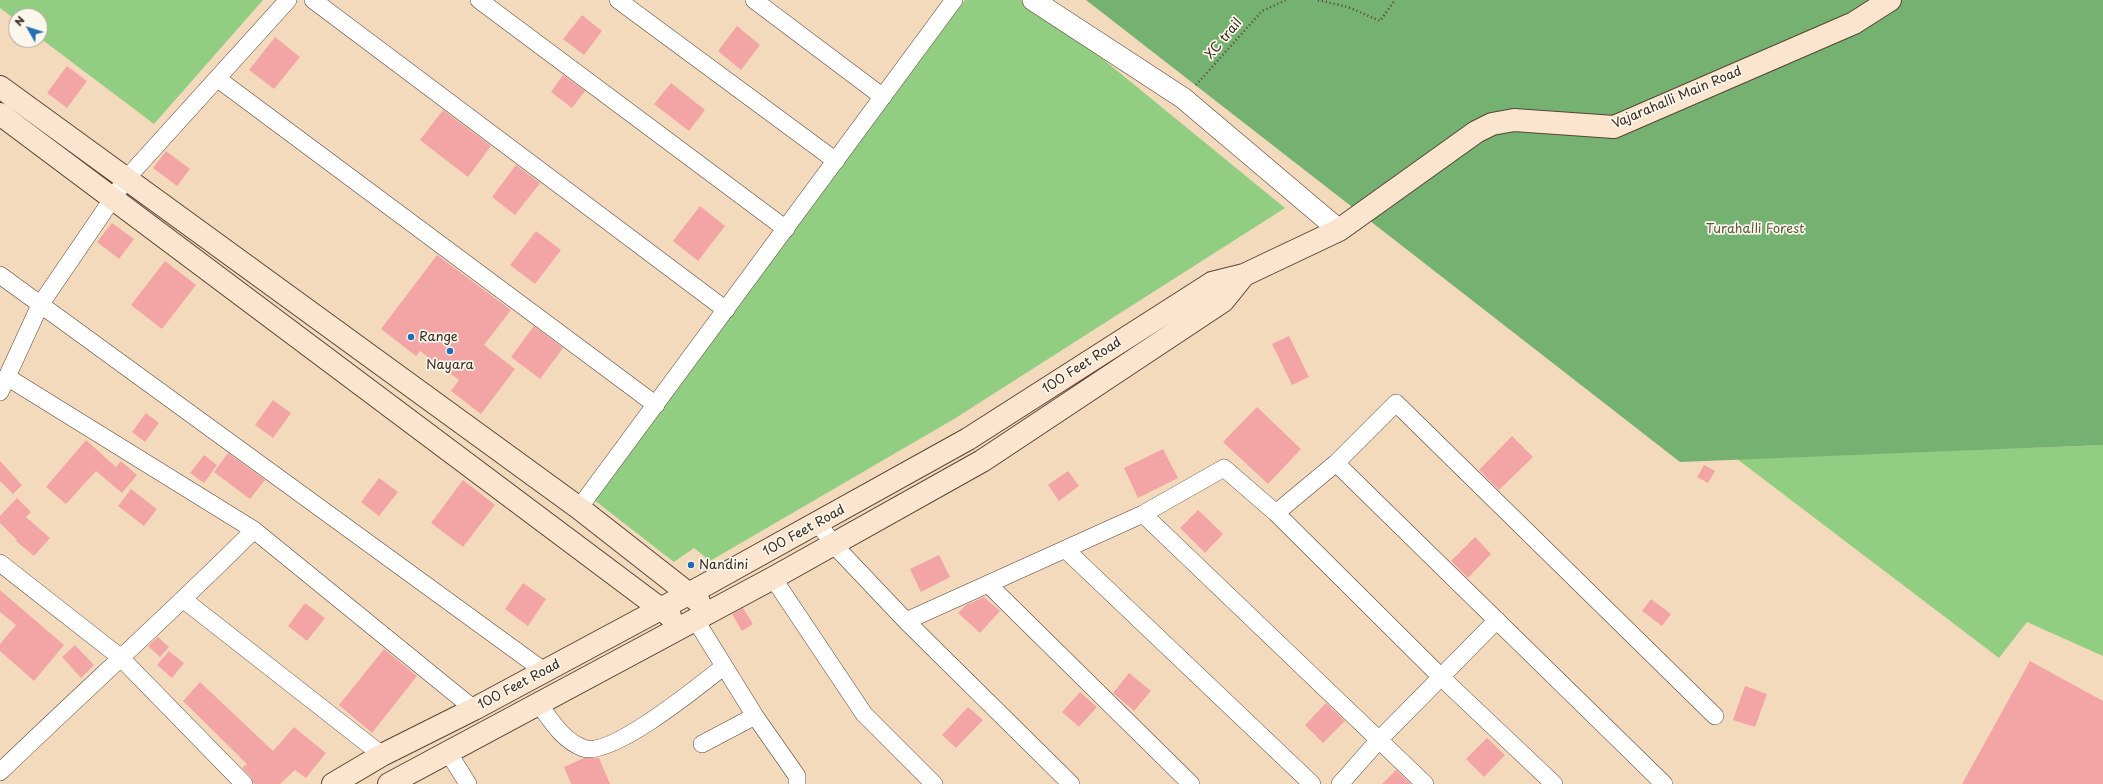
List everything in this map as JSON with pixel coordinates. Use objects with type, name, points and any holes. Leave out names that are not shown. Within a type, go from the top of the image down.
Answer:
[{"type":"main road","name":"Vajarahalli Main Road","points":[[1339,230],[1456,145],[1492,124],[1514,120],[1534,120],[1614,127],[1854,23],[1890,0]]},
{"type":"main road","points":[[0,87],[579,508],[689,594],[696,618]]},
{"type":"main road","points":[[0,114],[661,609],[696,618]]},
{"type":"main road","name":"100 Feet Road","points":[[333,784],[382,755],[474,709],[689,594],[968,439],[1212,283],[1244,276],[1339,230]]},
{"type":"main road","name":"100 Feet Road","points":[[390,784],[696,618],[773,578],[982,461],[1223,301],[1244,276]]},
{"type":"main road","points":[[387,404],[404,381]]},
{"type":"street","points":[[288,0],[126,179],[112,197],[40,305],[3,385],[254,530],[474,709]]},
{"type":"street","points":[[313,0],[726,310]]},
{"type":"street","points":[[479,0],[786,229]]},
{"type":"street","points":[[618,0],[836,161]]},
{"type":"street","points":[[754,0],[883,97]]},
{"type":"street","points":[[579,508],[954,0]]},
{"type":"street","points":[[1032,0],[1183,98],[1339,230]]},
{"type":"street","points":[[218,79],[656,405]]},
{"type":"street","points":[[0,275],[544,671]]},
{"type":"street","points":[[1276,514],[1336,463],[1396,403],[1715,716]]},
{"type":"street","points":[[1336,463],[1664,784]]},
{"type":"street","points":[[906,622],[1143,514],[1224,468],[1276,514],[1442,678],[1554,784]]},
{"type":"street","points":[[1143,514],[1378,741],[1425,784]]},
{"type":"street","points":[[818,523],[834,544],[906,622],[1071,784]]},
{"type":"street","points":[[0,772],[120,657],[184,600],[254,530]]},
{"type":"street","points":[[1065,549],[1312,784]]},
{"type":"street","points":[[0,563],[120,657],[244,784]]},
{"type":"street","points":[[773,578],[864,714],[934,784]]},
{"type":"street","points":[[988,584],[1191,784]]},
{"type":"street","points":[[184,600],[382,755]]},
{"type":"street","points":[[696,618],[723,667],[797,776],[797,784]]},
{"type":"street","points":[[1340,784],[1378,741],[1442,678],[1497,620]]},
{"type":"street","points":[[538,703],[559,732],[570,741],[592,750],[622,739],[723,667]]},
{"type":"street","points":[[702,744],[755,716]]},
{"type":"street","points":[[448,752],[468,784]]},
{"type":"path","name":"XC trail","points":[[1183,98],[1214,66],[1262,10],[1286,0]]},
{"type":"path","points":[[1318,0],[1348,8],[1380,21],[1395,0]]},
{"type":"green space","points":[[0,0],[263,0],[154,124],[48,44],[48,8],[8,8],[8,14],[0,8]]},
{"type":"green space","points":[[965,0],[1025,0],[1038,6],[1285,208],[954,419],[710,561],[694,548],[674,562],[594,500]]},
{"type":"green space","name":"Turahalli Forest","points":[[1086,0],[2103,0],[2103,445],[1680,462]]},
{"type":"green space","points":[[2103,445],[2103,656],[2027,622],[1999,658],[1737,459]]},
{"type":"building","points":[[582,15],[602,31],[584,55],[563,39]]},
{"type":"building","points":[[737,26],[760,45],[741,70],[718,51]]},
{"type":"building","points":[[275,37],[300,57],[274,89],[249,70]]},
{"type":"building","points":[[67,66],[87,81],[67,108],[47,93]]},
{"type":"building","points":[[563,75],[585,91],[572,108],[551,92]]},
{"type":"building","points":[[671,83],[705,110],[689,131],[654,104]]},
{"type":"building","points":[[443,110],[491,146],[468,177],[420,140]]},
{"type":"building","points":[[166,151],[190,169],[177,186],[153,168]]},
{"type":"building","points":[[516,165],[540,183],[515,215],[492,197]]},
{"type":"building","points":[[700,206],[725,226],[698,261],[673,241]]},
{"type":"building","points":[[112,223],[134,239],[119,259],[97,242]]},
{"type":"building","points":[[536,231],[561,250],[535,284],[510,265]]},
{"type":"building","points":[[437,255],[511,310],[484,345],[515,369],[481,414],[451,391],[459,380],[420,351],[416,356],[381,329]]},
{"type":"building","points":[[165,261],[196,285],[162,329],[131,305]]},
{"type":"building","points":[[534,326],[563,348],[540,379],[511,357]]},
{"type":"building","points":[[1289,336],[1309,377],[1292,385],[1272,344]]},
{"type":"building","points":[[273,400],[291,413],[273,438],[255,425]]},
{"type":"building","points":[[1257,407],[1301,449],[1268,484],[1223,442]]},
{"type":"building","points":[[146,413],[159,423],[145,442],[132,432]]},
{"type":"building","points":[[1512,436],[1533,457],[1499,490],[1479,470]]},
{"type":"building","points":[[86,440],[116,467],[121,461],[137,475],[122,493],[96,471],[66,504],[46,487]]},
{"type":"building","points":[[1163,449],[1178,478],[1138,498],[1124,468]]},
{"type":"building","points":[[228,453],[265,480],[250,499],[214,472]]},
{"type":"building","points":[[204,455],[217,465],[204,483],[190,473]]},
{"type":"building","points":[[0,461],[22,485],[13,494],[0,481]]},
{"type":"building","points":[[1704,465],[1715,471],[1708,483],[1697,477]]},
{"type":"building","points":[[1068,471],[1079,486],[1059,501],[1048,485]]},
{"type":"building","points":[[379,478],[398,492],[379,516],[361,502]]},
{"type":"building","points":[[463,480],[495,505],[463,547],[431,523]]},
{"type":"building","points":[[131,489],[157,509],[144,526],[118,506]]},
{"type":"building","points":[[17,498],[31,512],[26,517],[50,538],[34,556],[16,541],[17,540],[0,523],[0,516]]},
{"type":"building","points":[[1198,510],[1223,534],[1205,553],[1180,528]]},
{"type":"building","points":[[1475,537],[1491,554],[1468,578],[1451,561]]},
{"type":"building","points":[[939,555],[950,577],[921,592],[910,569]]},
{"type":"building","points":[[523,583],[546,599],[528,626],[505,609]]},
{"type":"building","points":[[0,590],[64,645],[34,681],[0,651],[0,644],[16,625],[0,612]]},
{"type":"building","points":[[984,597],[1000,611],[980,633],[958,613],[966,605]]},
{"type":"building","points":[[1651,599],[1671,614],[1662,626],[1642,611]]},
{"type":"building","points":[[305,603],[325,618],[307,641],[288,626]]},
{"type":"building","points":[[743,608],[753,624],[742,631],[732,614]]},
{"type":"building","points":[[158,637],[169,647],[160,657],[148,646]]},
{"type":"building","points":[[75,645],[94,665],[81,678],[62,657]]},
{"type":"building","points":[[384,649],[417,676],[372,733],[339,705]]},
{"type":"building","points":[[169,651],[184,663],[172,678],[157,665]]},
{"type":"building","points":[[2030,661],[2103,701],[2103,784],[1962,784]]},
{"type":"building","points":[[1129,673],[1151,691],[1134,711],[1113,693]]},
{"type":"building","points":[[200,682],[273,751],[294,727],[326,753],[306,778],[295,770],[280,784],[254,784],[251,777],[242,768],[247,764],[183,701]]},
{"type":"building","points":[[1745,686],[1767,694],[1755,727],[1733,720]]},
{"type":"building","points":[[1080,692],[1097,707],[1079,727],[1062,712]]},
{"type":"building","points":[[1326,703],[1345,721],[1323,743],[1305,725]]},
{"type":"building","points":[[968,707],[983,720],[956,748],[942,735]]},
{"type":"building","points":[[1487,738],[1505,755],[1484,777],[1466,759]]},
{"type":"building","points":[[584,758],[599,758],[610,784],[571,784],[564,767]]},
{"type":"building","points":[[1396,770],[1411,784],[1382,784]]},
{"type":"place","name":"Range","points":[[411,337]]},
{"type":"place","name":"Nayara","points":[[450,351]]},
{"type":"place","name":"Nandini","points":[[691,565]]}]
